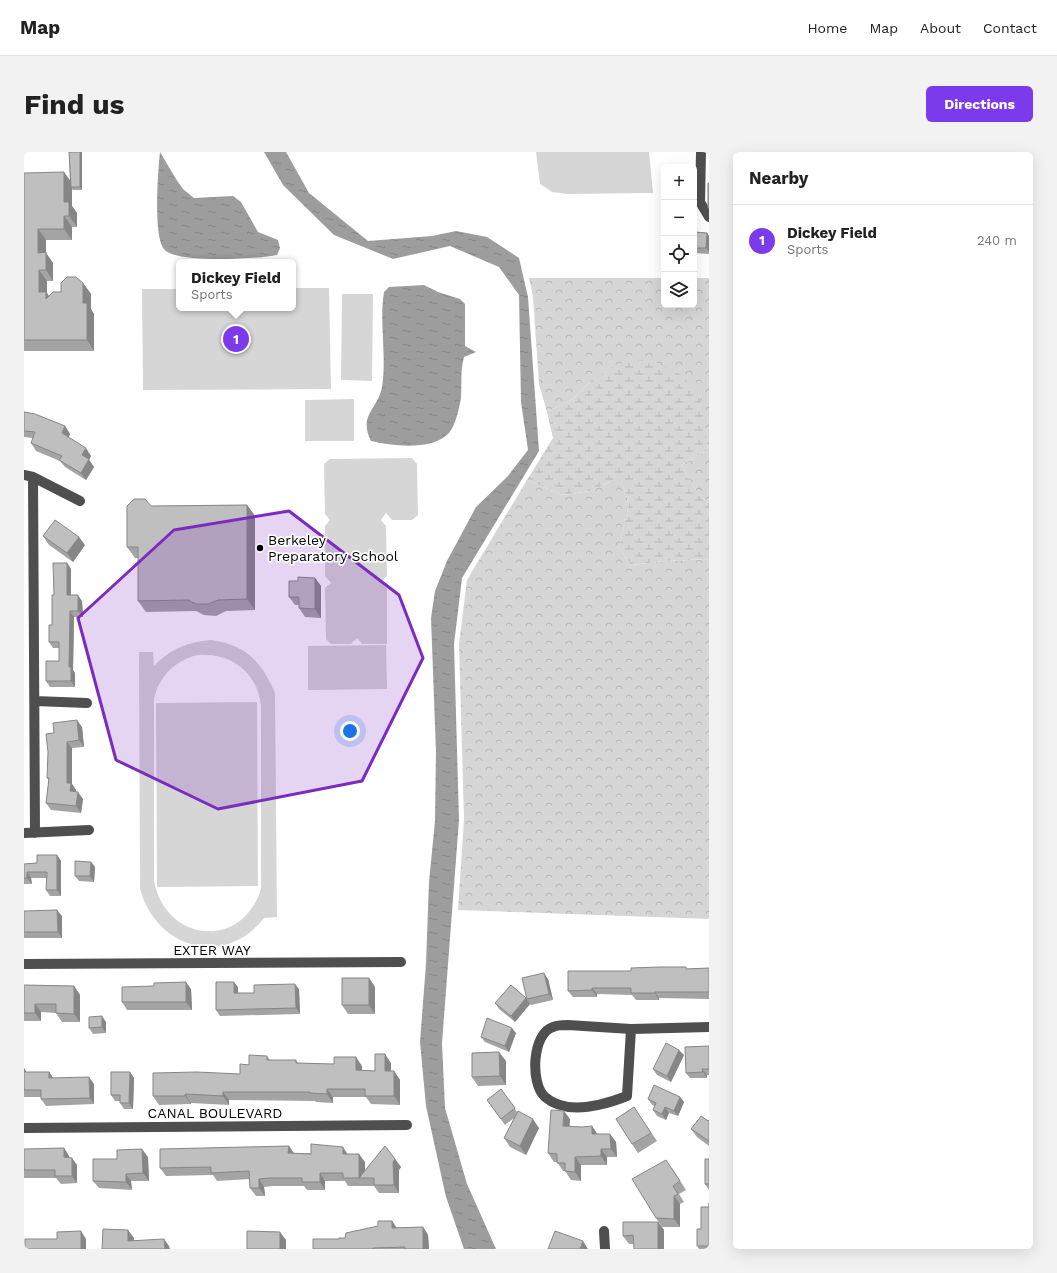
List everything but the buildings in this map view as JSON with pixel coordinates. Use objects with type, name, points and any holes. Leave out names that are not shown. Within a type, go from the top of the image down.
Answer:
[{"type":"street","points":[[701,152],[700,202],[709,217]]},
{"type":"street","points":[[35,833],[34,702],[29,476],[80,501]]},
{"type":"street","points":[[34,702],[87,703]]},
{"type":"street","points":[[24,833],[89,830]]},
{"type":"street","name":"EXTER WAY","points":[[24,964],[401,962]]},
{"type":"street","points":[[631,1029],[627,1096],[605,1104],[567,1107],[546,1098],[538,1090],[534,1063],[541,1036],[552,1027],[568,1025],[631,1029],[709,1027]]},
{"type":"street","name":"CANAL BOULEVARD","points":[[24,1128],[407,1125]]},
{"type":"street","points":[[604,1231],[605,1249]]},
{"type":"highlighted area","points":[[289,511],[399,595],[423,658],[362,781],[218,809],[116,760],[78,618],[174,530]]},
{"type":"green space","points":[[536,152],[649,152],[653,193],[567,194],[552,192],[540,184]]},
{"type":"green space","points":[[529,278],[661,278],[661,308],[697,308],[697,278],[709,278],[709,503],[699,495],[681,465],[708,450],[704,429],[590,382],[573,399],[547,412],[539,384],[533,297]]},
{"type":"green space","points":[[296,288],[329,288],[331,389],[143,390],[142,289],[176,289],[176,311],[296,311]]},
{"type":"green space","points":[[342,294],[373,294],[372,381],[341,380]]},
{"type":"green space","points":[[649,359],[681,375],[700,395],[708,450],[681,465],[699,495],[709,503],[709,559],[666,561],[631,565],[619,548],[629,504],[621,480],[614,480],[590,491],[562,495],[527,480],[553,438],[547,412],[573,399],[590,382],[617,364]]},
{"type":"green space","points":[[354,399],[354,441],[305,441],[305,400]]},
{"type":"green space","points":[[412,458],[417,464],[418,515],[412,520],[392,520],[386,513],[381,520],[386,526],[387,576],[381,582],[387,589],[387,644],[362,644],[357,638],[351,644],[331,644],[326,639],[325,588],[331,583],[325,576],[325,526],[330,520],[325,514],[324,464],[330,459]]},
{"type":"green space","points":[[527,480],[562,495],[590,491],[614,480],[621,480],[629,504],[619,548],[631,565],[666,561],[709,559],[709,919],[458,910],[464,819],[459,644],[467,580]]},
{"type":"green space","points":[[211,640],[223,642],[234,646],[251,656],[264,672],[275,693],[277,917],[264,918],[248,934],[230,943],[211,947],[193,945],[176,938],[160,926],[148,909],[140,889],[139,652],[153,652],[154,666],[160,660],[180,647]],"holes":[[[197,655],[209,655],[231,661],[240,667],[248,674],[259,694],[261,706],[261,889],[251,909],[238,922],[222,930],[205,931],[188,927],[173,917],[161,902],[154,881],[154,699],[156,691],[164,677],[181,661]]]},
{"type":"green space","points":[[386,645],[387,689],[308,690],[308,646]]},
{"type":"green space","points":[[257,702],[258,886],[157,887],[156,703]]},
{"type":"water","points":[[160,152],[183,189],[194,198],[233,196],[241,202],[258,232],[278,240],[280,248],[277,255],[236,259],[200,259],[171,254],[164,249],[158,231],[157,217],[157,187]]},
{"type":"water","points":[[264,152],[286,152],[309,193],[368,241],[432,236],[456,231],[487,237],[519,258],[528,297],[539,451],[462,578],[454,644],[459,820],[442,1043],[445,1108],[467,1184],[496,1249],[464,1249],[446,1197],[426,1106],[420,1042],[426,964],[429,882],[435,821],[436,752],[431,618],[435,591],[447,561],[476,507],[507,477],[528,450],[521,402],[519,295],[499,267],[450,246],[393,259],[334,235],[283,185]]},
{"type":"water","points":[[424,285],[438,292],[460,299],[465,304],[465,346],[476,352],[464,357],[461,398],[455,421],[449,433],[442,439],[433,443],[412,446],[371,441],[367,425],[368,418],[380,395],[383,376],[384,352],[382,315],[384,292],[389,287]]},
{"type":"place","name":"Dickey Field","points":[[236,339]]},
{"type":"place","name":"Berkeley Preparatory School","points":[[260,548]]}]
